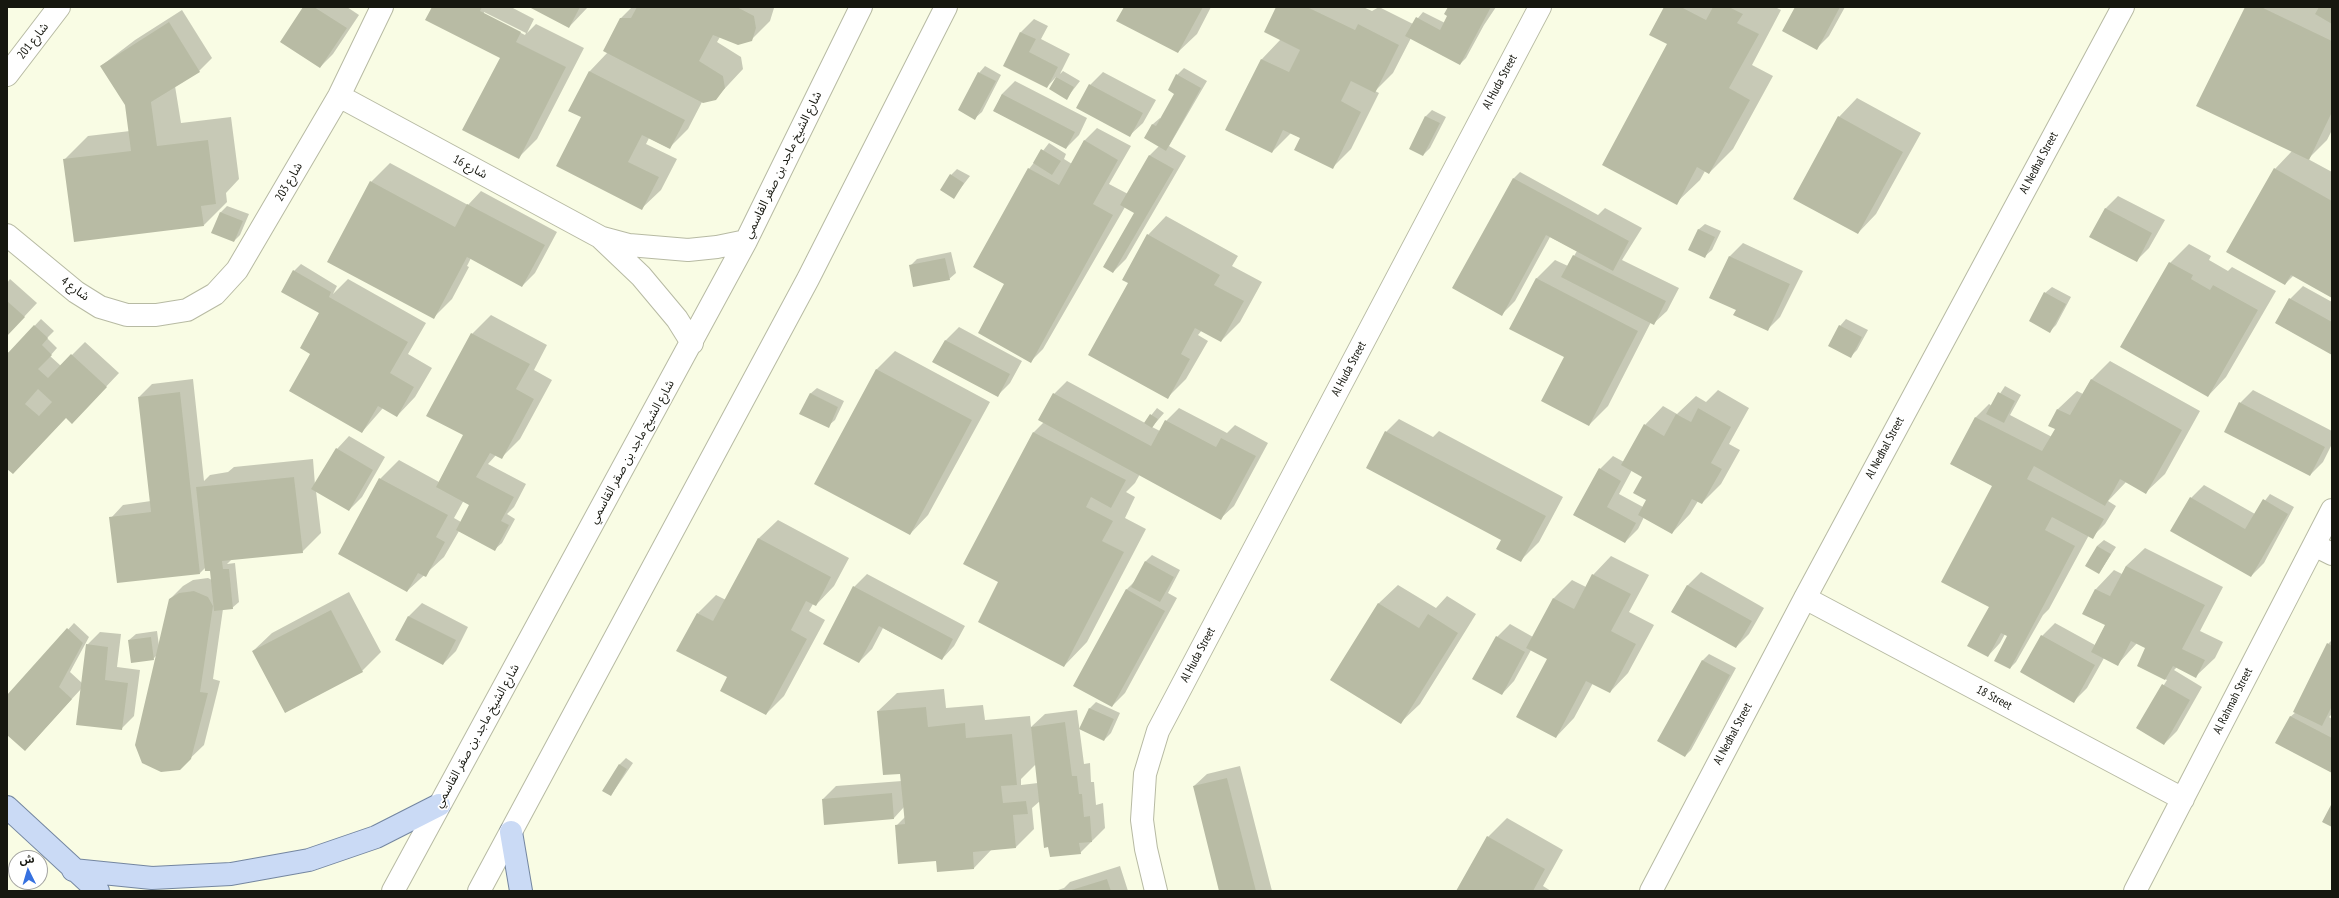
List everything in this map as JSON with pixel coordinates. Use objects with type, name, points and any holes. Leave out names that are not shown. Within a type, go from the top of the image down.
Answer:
[{"type":"main road","points":[[73,870],[152,878],[231,874],[309,860],[376,837],[439,805]]},
{"type":"main road","points":[[7,807],[73,870],[98,891]]},
{"type":"main road","points":[[512,832],[522,891]]},
{"type":"street","name":"شارع 201","points":[[9,69],[59,7]]},
{"type":"street","name":"شارع 203","points":[[156,315],[187,310],[216,294],[237,270],[339,96],[382,7]]},
{"type":"street","name":"شارع الشيخ ماجد بن صقر القاسمي","points":[[393,891],[692,343],[746,241],[861,7]]},
{"type":"street","points":[[479,891],[808,279],[946,7]]},
{"type":"street","name":"Al Huda Street","points":[[1156,891],[1146,849],[1142,820],[1145,774],[1158,731],[1540,7]]},
{"type":"street","name":"Al Nedhal Street","points":[[1651,891],[1805,598],[2123,7]]},
{"type":"street","name":"شارع 16","points":[[339,96],[600,237],[629,245],[688,250],[717,247],[746,241]]},
{"type":"street","name":"شارع 4","points":[[7,235],[76,292],[100,307],[127,315],[156,315]]},
{"type":"street","name":"شارع 16","points":[[600,237],[641,276],[677,319],[692,343]]},
{"type":"street","name":"Al Rahmah Street","points":[[2135,891],[2183,799],[2323,549],[2332,510]]},
{"type":"street","name":"18 Street","points":[[1805,598],[2183,799]]},
{"type":"street","name":"Al Huda Street","points":[[1158,731],[1157,819],[1160,847],[1171,891]]},
{"type":"building","points":[[303,7],[314,7],[347,28],[320,68],[280,42]]},
{"type":"building","points":[[432,7],[482,7],[480,11],[521,32],[516,42],[566,67],[519,159],[462,130],[500,58],[425,20]]},
{"type":"building","points":[[529,7],[580,7],[569,28]]},
{"type":"building","points":[[637,7],[737,7],[754,16],[756,28],[752,41],[738,45],[713,35],[699,61],[723,76],[725,88],[716,100],[703,103],[603,51],[620,18],[631,18]]},
{"type":"building","points":[[1124,7],[1203,7],[1178,53],[1116,21]]},
{"type":"building","points":[[1276,7],[1307,7],[1355,30],[1358,24],[1399,45],[1375,93],[1351,81],[1341,101],[1361,112],[1333,169],[1294,150],[1300,138],[1283,130],[1272,153],[1225,130],[1261,59],[1289,72],[1300,50],[1264,32]]},
{"type":"building","points":[[1448,7],[1491,7],[1460,65],[1405,36],[1416,17],[1440,30],[1447,16],[1444,14]]},
{"type":"building","points":[[1664,7],[1681,7],[1706,20],[1713,7],[1729,7],[1743,14],[1737,23],[1759,34],[1729,88],[1750,100],[1709,174],[1697,167],[1677,205],[1602,165],[1667,44],[1649,35]]},
{"type":"building","points":[[1795,7],[1840,7],[1817,50],[1782,31]]},
{"type":"building","points":[[2245,7],[2261,7],[2332,41],[2332,112],[2309,160],[2196,106]]},
{"type":"building","points":[[2319,7],[2332,7],[2332,24],[2315,14]]},
{"type":"building","points":[[169,22],[200,72],[151,102],[157,146],[208,140],[216,204],[201,206],[204,226],[74,242],[63,159],[131,151],[125,105],[100,66]]},
{"type":"building","points":[[1020,32],[1036,39],[1029,52],[1058,67],[1047,88],[1003,66]]},
{"type":"building","points":[[589,71],[685,120],[670,149],[642,135],[628,162],[659,177],[642,210],[556,166],[581,117],[568,111]]},
{"type":"building","points":[[978,72],[996,81],[975,120],[958,110]]},
{"type":"building","points":[[1176,74],[1201,88],[1166,151],[1144,138],[1152,124],[1156,126],[1174,94],[1168,90]]},
{"type":"building","points":[[1056,77],[1074,87],[1067,100],[1049,89]]},
{"type":"building","points":[[1089,84],[1143,113],[1130,137],[1076,108]]},
{"type":"building","points":[[1002,94],[1075,132],[1066,149],[993,111]]},
{"type":"building","points":[[1425,116],[1440,123],[1423,156],[1409,149]]},
{"type":"building","points":[[1838,116],[1903,152],[1858,234],[1793,199]]},
{"type":"building","points":[[1084,140],[1118,160],[1093,204],[1113,215],[1031,363],[978,333],[1004,284],[973,267],[1028,168],[1059,185]]},
{"type":"building","points":[[1041,149],[1061,161],[1052,175],[1033,163]]},
{"type":"building","points":[[1149,155],[1174,169],[1113,273],[1103,267],[1134,213],[1120,205]]},
{"type":"building","points":[[2274,168],[2332,201],[2332,298],[2291,275],[2285,285],[2226,252]]},
{"type":"building","points":[[950,174],[964,183],[954,199],[940,190]]},
{"type":"building","points":[[1513,178],[1629,241],[1613,271],[1546,235],[1502,316],[1452,288]]},
{"type":"building","points":[[370,181],[455,227],[467,204],[545,245],[522,287],[467,257],[434,319],[327,262]]},
{"type":"building","points":[[2105,208],[2152,233],[2137,262],[2089,237]]},
{"type":"building","points":[[220,212],[243,221],[234,242],[211,233]]},
{"type":"building","points":[[1698,229],[1715,237],[1705,258],[1688,250]]},
{"type":"building","points":[[1147,234],[1220,275],[1214,285],[1244,301],[1221,342],[1195,328],[1181,354],[1190,359],[1168,399],[1088,355],[1128,283],[1122,280]]},
{"type":"building","points":[[1573,255],[1666,301],[1654,325],[1561,277]]},
{"type":"building","points":[[1729,256],[1790,284],[1768,331],[1733,315],[1736,310],[1709,298]]},
{"type":"building","points":[[945,258],[950,280],[913,287],[909,265]]},
{"type":"building","points":[[2169,262],[2193,275],[2191,279],[2210,290],[2213,285],[2258,310],[2208,397],[2120,347]]},
{"type":"building","points":[[293,270],[331,292],[329,297],[408,342],[390,373],[414,387],[397,417],[378,406],[362,433],[289,391],[310,354],[300,348],[319,313],[281,292]]},
{"type":"building","points":[[1536,278],[1638,331],[1589,426],[1541,401],[1564,357],[1509,329]]},
{"type":"building","points":[[2044,292],[2066,304],[2050,333],[2029,321]]},
{"type":"building","points":[[2289,298],[2332,322],[2332,355],[2275,323]]},
{"type":"building","points":[[7,301],[25,317],[7,336]]},
{"type":"building","points":[[34,325],[48,338],[42,345],[52,355],[38,369],[48,378],[71,354],[107,387],[72,424],[66,418],[13,474],[7,469],[7,354]],"holes":[[[38,389],[52,402],[39,416],[25,404]]]},
{"type":"building","points":[[1839,325],[1862,337],[1851,358],[1828,346]]},
{"type":"building","points":[[471,333],[530,364],[516,389],[534,399],[502,459],[490,453],[476,477],[514,497],[501,521],[509,525],[495,551],[456,530],[469,505],[436,487],[463,435],[426,416]]},
{"type":"building","points":[[945,340],[1010,374],[998,397],[932,362]]},
{"type":"building","points":[[876,369],[972,420],[910,535],[814,484]]},
{"type":"building","points":[[2091,379],[2182,430],[2146,494],[2120,479],[2105,506],[2034,466],[2027,479],[2104,519],[2093,539],[2052,517],[2045,530],[2075,546],[2010,669],[1994,661],[2007,636],[2001,633],[1988,657],[1967,646],[1989,607],[1941,582],[1992,486],[1950,464],[1975,417],[2042,451],[2055,429],[2048,426],[2057,409],[2070,415]]},
{"type":"building","points":[[180,392],[200,574],[117,583],[109,517],[151,512],[138,397]]},
{"type":"building","points":[[1998,392],[2015,401],[2004,423],[1986,414]]},
{"type":"building","points":[[810,393],[838,407],[829,428],[799,414]]},
{"type":"building","points":[[1053,393],[1151,446],[1165,420],[1216,447],[1221,438],[1256,456],[1221,520],[1038,420]]},
{"type":"building","points":[[2239,402],[2325,447],[2310,476],[2224,432]]},
{"type":"building","points":[[1698,408],[1731,427],[1711,463],[1722,469],[1702,504],[1692,499],[1672,534],[1638,515],[1646,500],[1633,493],[1642,477],[1621,465],[1644,424],[1664,436],[1676,414],[1691,422]]},
{"type":"building","points":[[1150,414],[1158,419],[1152,428],[1144,423]]},
{"type":"building","points":[[1385,431],[1546,516],[1521,562],[1496,549],[1501,540],[1366,468]]},
{"type":"building","points":[[1033,432],[1126,480],[1111,508],[1091,497],[1086,507],[1113,521],[1102,541],[1124,552],[1064,667],[978,622],[998,582],[963,564]]},
{"type":"building","points":[[336,448],[373,470],[349,511],[311,489]]},
{"type":"building","points":[[1599,468],[1621,481],[1607,507],[1636,523],[1625,543],[1573,515]]},
{"type":"building","points":[[294,477],[303,553],[222,561],[223,569],[229,569],[233,609],[214,611],[210,571],[205,571],[196,487]]},
{"type":"building","points":[[379,478],[448,515],[436,537],[445,542],[426,577],[418,573],[407,592],[338,554]]},
{"type":"building","points":[[2190,497],[2245,529],[2263,499],[2288,514],[2251,577],[2170,531]]},
{"type":"building","points":[[758,538],[831,577],[816,606],[806,601],[791,630],[807,639],[766,715],[720,691],[727,677],[676,651],[697,613],[713,621]]},
{"type":"building","points":[[2097,546],[2111,554],[2099,574],[2085,566]]},
{"type":"building","points":[[1145,561],[1174,577],[1160,602],[1131,587]]},
{"type":"building","points":[[2126,566],[2205,605],[2182,649],[2205,660],[2196,678],[2173,666],[2165,680],[2137,666],[2145,648],[2131,641],[2118,666],[2091,652],[2105,625],[2082,614],[2095,589],[2110,596]]},
{"type":"building","points":[[1592,574],[1631,594],[1611,631],[1636,644],[1610,693],[1586,681],[1556,738],[1516,717],[1547,659],[1526,648],[1553,598],[1574,609]]},
{"type":"building","points":[[1687,585],[1752,621],[1736,648],[1671,612]]},
{"type":"building","points":[[853,586],[953,639],[942,660],[879,626],[859,663],[823,644]]},
{"type":"building","points":[[1126,589],[1165,611],[1112,707],[1073,686]]},
{"type":"building","points":[[194,591],[208,597],[213,606],[200,692],[208,693],[191,759],[180,770],[161,772],[142,763],[135,745],[169,599],[179,593]]},
{"type":"building","points":[[1378,603],[1419,628],[1428,614],[1458,633],[1401,724],[1330,680]]},
{"type":"building","points":[[331,610],[363,672],[285,713],[252,651]]},
{"type":"building","points":[[408,616],[456,640],[443,665],[395,640]]},
{"type":"building","points":[[67,628],[83,643],[59,687],[72,699],[25,751],[7,735],[7,695]]},
{"type":"building","points":[[2041,635],[2095,665],[2074,703],[2020,672]]},
{"type":"building","points":[[1496,636],[1525,652],[1502,695],[1472,679]]},
{"type":"building","points":[[151,637],[154,660],[131,663],[128,640]]},
{"type":"building","points":[[2327,643],[2332,646],[2332,706],[2322,726],[2293,712]]},
{"type":"building","points":[[86,644],[108,647],[105,680],[128,683],[122,730],[76,725]]},
{"type":"building","points":[[1702,660],[1730,675],[1685,757],[1657,741]]},
{"type":"building","points":[[2162,684],[2190,700],[2164,745],[2136,728]]},
{"type":"building","points":[[926,707],[928,727],[965,723],[966,738],[1012,734],[1017,785],[1001,786],[1003,803],[1026,801],[1028,814],[1013,815],[1016,848],[973,852],[974,869],[937,872],[936,861],[898,864],[895,825],[905,824],[900,774],[883,775],[877,711]]},
{"type":"building","points":[[1089,708],[1114,719],[1104,741],[1079,729]]},
{"type":"building","points":[[2290,716],[2332,738],[2332,773],[2275,743]]},
{"type":"building","points":[[1065,722],[1072,776],[1077,776],[1079,794],[1082,794],[1084,817],[1090,816],[1092,842],[1079,843],[1081,854],[1050,857],[1048,847],[1044,848],[1031,727]]},
{"type":"building","points":[[619,764],[627,769],[611,796],[602,791]]},
{"type":"building","points":[[1227,778],[1256,891],[1219,891],[1193,786]]},
{"type":"building","points":[[892,793],[894,819],[824,825],[822,799]]},
{"type":"building","points":[[2332,803],[2332,827],[2322,822]]},
{"type":"building","points":[[1487,836],[1545,869],[1533,891],[1456,891]]},
{"type":"building","points":[[1107,879],[1111,891],[1068,891]]}]
